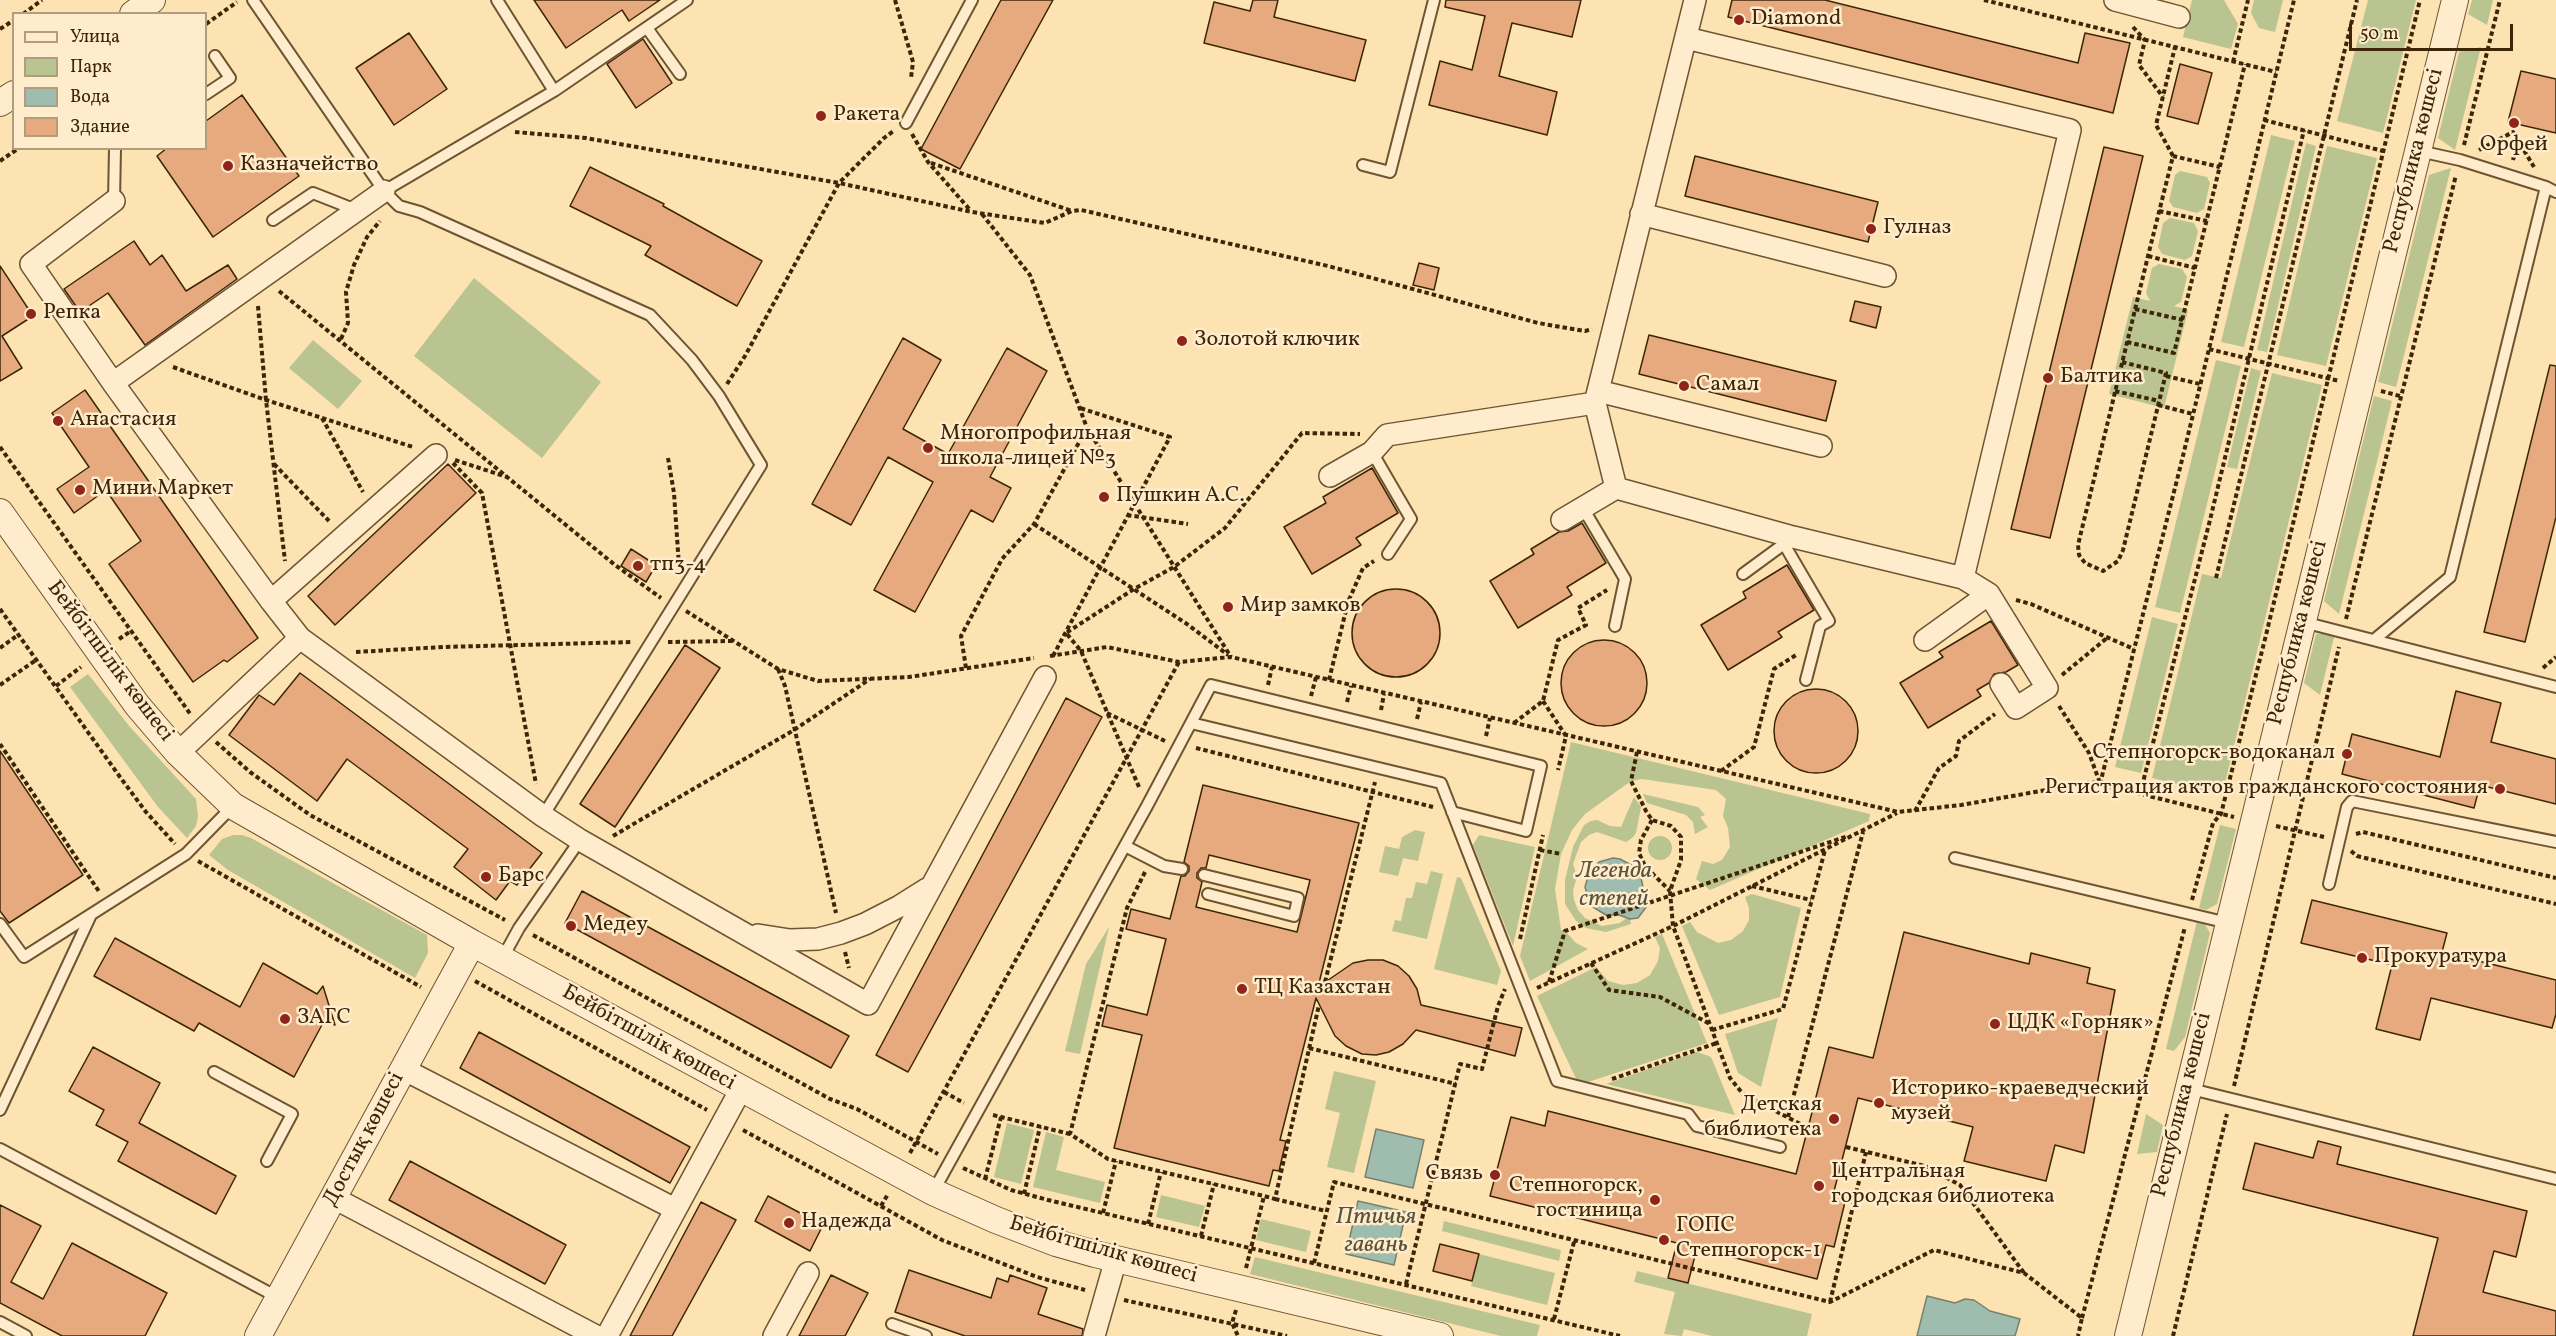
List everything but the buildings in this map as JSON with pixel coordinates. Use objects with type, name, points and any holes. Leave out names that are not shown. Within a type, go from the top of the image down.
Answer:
[{"type":"street","points":[[137,12],[152,0]]},
{"type":"street","points":[[1616,488],[1596,397],[1695,0]]},
{"type":"street","points":[[2115,0],[2179,17]]},
{"type":"street","name":"Республика көшесі","points":[[2127,1336],[2455,0]]},
{"type":"street","points":[[1686,38],[2070,130],[1963,578]]},
{"type":"street","points":[[113,383],[384,191]]},
{"type":"street","points":[[114,201],[31,264],[113,383],[300,638],[543,816],[587,844],[868,1004],[1045,677]]},
{"type":"street","points":[[1641,214],[1885,276]]},
{"type":"street","points":[[1330,476],[1372,452],[1387,435],[1596,397],[1821,446]]},
{"type":"street","points":[[271,601],[436,454]]},
{"type":"street","points":[[1562,520],[1616,488],[1788,541],[1963,578],[1989,594],[2047,688],[2016,708],[2007,692]]},
{"type":"street","name":"Бейбітшілік көшесі","points":[[0,512],[117,680],[178,753],[233,806],[472,943],[933,1192],[1024,1232],[1116,1259],[1440,1336]]},
{"type":"street","points":[[1925,640],[1989,594]]},
{"type":"street","points":[[178,753],[300,638]]},
{"type":"street","points":[[737,929],[789,940],[818,939],[865,924],[900,906],[930,886]]},
{"type":"street","name":"Достық көшесі","points":[[262,1335],[279,1298],[472,943]]},
{"type":"street","points":[[403,1069],[675,1209]]},
{"type":"street","points":[[607,1336],[741,1089]]},
{"type":"street","points":[[334,1197],[596,1336]]},
{"type":"street","points":[[1094,1336],[1116,1259]]},
{"type":"street","points":[[774,1336],[808,1273]]},
{"type":"lane","points":[[253,0],[384,191],[399,206],[420,212],[650,315],[692,360],[719,396],[761,465],[543,816]]},
{"type":"lane","points":[[497,0],[555,91]]},
{"type":"lane","points":[[384,191],[555,91],[687,0]]},
{"type":"lane","points":[[906,123],[972,0]]},
{"type":"lane","points":[[1363,165],[1390,172],[1434,0]]},
{"type":"lane","points":[[647,28],[680,74]]},
{"type":"lane","points":[[207,93],[230,78],[215,56]]},
{"type":"lane","points":[[114,201],[116,150]]},
{"type":"lane","points":[[2375,639],[2450,578],[2551,189],[2460,160],[2418,151]]},
{"type":"lane","points":[[273,220],[313,193],[356,211]]},
{"type":"lane","points":[[1372,452],[1411,519],[1388,554]]},
{"type":"lane","points":[[1583,508],[1624,579],[1614,626]]},
{"type":"lane","points":[[1743,574],[1788,541],[1829,621],[1820,626],[1806,680]]},
{"type":"lane","points":[[2302,622],[2556,687]]},
{"type":"lane","points":[[933,1192],[1125,846],[1211,685],[1541,766],[1526,831],[1452,812]]},
{"type":"lane","points":[[1191,723],[1441,783],[1557,1081],[1688,1114],[1697,1126],[1780,1147]]},
{"type":"lane","points":[[2329,885],[2338,839],[2347,807],[2352,801],[2556,842]]},
{"type":"lane","points":[[0,924],[24,957],[186,854],[233,806]]},
{"type":"lane","points":[[502,959],[519,928],[587,844]]},
{"type":"lane","points":[[1125,846],[1164,866],[1182,870]]},
{"type":"lane","points":[[1955,858],[2228,923]]},
{"type":"lane","points":[[1204,875],[1298,898],[1294,916],[1208,894]]},
{"type":"lane","points":[[0,1110],[90,916]]},
{"type":"lane","points":[[214,1072],[292,1114],[267,1161]]},
{"type":"lane","points":[[2187,1088],[2556,1179]]},
{"type":"lane","points":[[0,1149],[279,1298]]},
{"type":"lane","points":[[0,1322],[26,1336]]},
{"type":"lane","points":[[892,1324],[926,1336]]},
{"type":"path","points":[[25,12],[42,0]]},
{"type":"path","points":[[207,23],[241,0]]},
{"type":"path","points":[[895,0],[912,62],[910,82]]},
{"type":"path","points":[[1984,0],[2276,72]]},
{"type":"path","points":[[2233,62],[2248,0]]},
{"type":"path","points":[[2100,784],[2294,0]]},
{"type":"path","points":[[2216,578],[2357,0]]},
{"type":"path","points":[[2078,1336],[2213,823],[2221,814],[2420,0]]},
{"type":"path","points":[[2131,24],[2145,40]]},
{"type":"path","points":[[2145,40],[2139,65],[2163,97]]},
{"type":"path","points":[[2166,376],[2123,550],[2118,561],[2111,568],[2103,571],[2094,569],[2079,555],[2078,545],[2173,156],[2156,125],[2175,47]]},
{"type":"path","points":[[2127,342],[2174,353],[2245,64]]},
{"type":"path","points":[[2264,120],[2383,151]]},
{"type":"path","points":[[719,396],[745,356],[838,183],[884,138],[906,123],[928,162],[972,212]]},
{"type":"path","points":[[2140,794],[2304,130]]},
{"type":"path","points":[[511,131],[586,138],[838,183],[982,214],[1045,223],[1072,211],[1082,210],[1328,266],[1538,322],[1585,331],[1614,324]]},
{"type":"path","points":[[2460,160],[2513,132],[2551,189]]},
{"type":"path","points":[[0,161],[16,150]]},
{"type":"path","points":[[2173,156],[2220,167]]},
{"type":"path","points":[[928,162],[1072,211]]},
{"type":"path","points":[[341,339],[348,323],[346,292],[354,264],[367,237],[384,216],[399,206]]},
{"type":"path","points":[[2159,211],[2207,221]]},
{"type":"path","points":[[982,214],[1030,275],[1087,428],[1231,657]]},
{"type":"path","points":[[2148,256],[2195,268]]},
{"type":"path","points":[[262,278],[258,307],[266,400],[288,587]]},
{"type":"path","points":[[2135,309],[2182,320]]},
{"type":"path","points":[[2209,349],[2327,378]]},
{"type":"path","points":[[149,359],[266,400],[436,454]]},
{"type":"path","points":[[2122,362],[2200,384]]},
{"type":"path","points":[[2115,391],[2193,414]]},
{"type":"path","points":[[1045,677],[1099,567],[1170,437],[1080,408]]},
{"type":"path","points":[[322,418],[373,511]]},
{"type":"path","points":[[966,668],[961,636],[1002,559],[1034,524],[1087,428]]},
{"type":"path","points":[[1066,633],[1134,589],[1174,567],[1225,528],[1302,433],[1387,435]]},
{"type":"path","points":[[0,447],[201,729],[250,772],[310,815],[830,1099],[857,1108],[985,1179],[1024,1194],[1620,1336]]},
{"type":"path","points":[[511,478],[448,458],[482,493],[543,816]]},
{"type":"path","points":[[668,458],[679,543],[680,576],[675,605]]},
{"type":"path","points":[[273,463],[344,537]]},
{"type":"path","points":[[1127,515],[1188,524]]},
{"type":"path","points":[[1034,524],[1187,624],[1231,657],[1513,724],[1898,812],[1961,805],[2092,782],[2221,814],[2338,839],[2363,832],[2556,879]]},
{"type":"path","points":[[1329,680],[1348,602],[1363,568],[1388,554]]},
{"type":"path","points":[[1513,724],[1543,701],[1558,640],[1587,625],[1578,608],[1624,579]]},
{"type":"path","points":[[1989,594],[2031,604],[2134,649]]},
{"type":"path","points":[[0,609],[146,812],[186,854],[442,999]]},
{"type":"path","points":[[1066,633],[1081,651],[1127,758]]},
{"type":"path","points":[[0,648],[18,635]]},
{"type":"path","points":[[2100,784],[2089,753],[2047,688],[2107,638]]},
{"type":"path","points":[[322,654],[509,645],[734,641]]},
{"type":"path","points":[[1721,771],[1754,747],[1774,669],[1815,644]]},
{"type":"path","points":[[0,686],[36,660]]},
{"type":"path","points":[[880,1206],[1179,662]]},
{"type":"path","points":[[778,669],[784,686],[855,997]]},
{"type":"path","points":[[587,844],[794,730],[871,679]]},
{"type":"path","points":[[1915,811],[1939,768],[1956,756],[1959,741],[2007,692]]},
{"type":"path","points":[[1543,701],[1566,736],[1556,778]]},
{"type":"path","points":[[1106,712],[1162,740],[1452,812]]},
{"type":"path","points":[[0,744],[107,904]]},
{"type":"path","points":[[1637,752],[1631,781],[1652,820],[1671,826],[1681,837],[1681,860],[1670,891],[1673,926],[1730,1078],[1743,1094],[1808,1128]]},
{"type":"path","points":[[1325,982],[1378,768]]},
{"type":"path","points":[[1498,1006],[1673,926],[1898,812]]},
{"type":"path","points":[[1652,820],[1641,840],[1639,853],[1645,866],[1670,891]]},
{"type":"path","points":[[1406,1284],[1460,1064],[1482,1069],[1498,1006],[1513,971],[1545,830]]},
{"type":"path","points":[[1549,982],[1565,931],[1863,831]]},
{"type":"path","points":[[1788,1117],[1863,831]]},
{"type":"path","points":[[2338,839],[2357,856],[2556,904]]},
{"type":"path","points":[[1540,850],[1561,854]]},
{"type":"path","points":[[1712,1030],[1783,1009],[1825,850]]},
{"type":"path","points":[[1070,1134],[1127,908],[1145,873]]},
{"type":"path","points":[[1751,886],[1811,900]]},
{"type":"path","points":[[1592,963],[1609,990],[1660,997],[1710,1024]]},
{"type":"path","points":[[1275,1199],[1320,1005]]},
{"type":"path","points":[[1583,1088],[1717,1043]]},
{"type":"path","points":[[1309,1048],[1455,1084]]},
{"type":"path","points":[[993,1115],[1070,1134],[1108,1159],[1326,1211]]},
{"type":"path","points":[[985,1179],[1001,1117]]},
{"type":"path","points":[[1024,1194],[1040,1127]]},
{"type":"path","points":[[1846,1147],[1925,1166],[1960,1185],[2024,1273],[2082,1318]]},
{"type":"path","points":[[1830,1302],[1866,1152]]},
{"type":"path","points":[[1102,1213],[1116,1161]]},
{"type":"path","points":[[1148,1224],[1161,1172]]},
{"type":"path","points":[[1314,1263],[1334,1182],[1574,1242],[1830,1302],[1934,1250],[2024,1273]]},
{"type":"path","points":[[1201,1236],[1214,1184]]},
{"type":"path","points":[[1253,1238],[1264,1196]]},
{"type":"path","points":[[1554,1319],[1574,1242]]},
{"type":"path","points":[[2173,1336],[2190,1266]]},
{"type":"green space","points":[[2192,0],[2224,0],[2238,24],[2231,49],[2183,37]]},
{"type":"green space","points":[[2254,0],[2283,0],[2275,32],[2259,28],[2251,13]]},
{"type":"green space","points":[[2368,0],[2416,0],[2383,133],[2337,121]]},
{"type":"green space","points":[[2472,0],[2493,0],[2487,25],[2468,14]]},
{"type":"green space","points":[[2481,47],[2455,150],[2438,138],[2459,52]]},
{"type":"green space","points":[[2271,135],[2295,141],[2244,347],[2221,342]]},
{"type":"green space","points":[[2306,143],[2316,146],[2267,352],[2257,350]]},
{"type":"green space","points":[[2327,146],[2377,158],[2326,366],[2277,355]]},
{"type":"green space","points":[[2451,168],[2396,387],[2378,382],[2429,175]]},
{"type":"green space","points":[[2180,171],[2207,177],[2210,183],[2204,209],[2197,213],[2173,207],[2169,201],[2175,175]]},
{"type":"green space","points":[[2170,218],[2194,223],[2198,231],[2192,256],[2185,260],[2162,254],[2158,247],[2163,223]]},
{"type":"green space","points":[[2159,264],[2182,269],[2187,277],[2181,302],[2174,306],[2188,310],[2164,408],[2109,394],[2133,297],[2150,301],[2146,293],[2152,268]]},
{"type":"green space","points":[[474,278],[601,382],[542,458],[414,356]]},
{"type":"green space","points":[[313,340],[362,381],[338,409],[289,368]]},
{"type":"green space","points":[[2216,360],[2241,366],[2180,613],[2155,607]]},
{"type":"green space","points":[[2251,368],[2261,371],[2237,469],[2227,467]]},
{"type":"green space","points":[[2272,373],[2322,385],[2222,795],[2152,778],[2202,574],[2221,578]]},
{"type":"green space","points":[[2374,396],[2392,401],[2339,614],[2324,601]]},
{"type":"green space","points":[[2152,617],[2178,624],[2141,773],[2115,767]]},
{"type":"green space","points":[[2335,633],[2320,695],[2304,683],[2316,634]]},
{"type":"green space","points":[[88,674],[130,727],[196,799],[198,816],[196,826],[187,838],[158,807],[70,687]]},
{"type":"green space","points":[[1571,742],[1870,814],[1869,821],[1710,890],[1696,879],[1702,861],[1713,864],[1722,860],[1730,847],[1728,828],[1723,816],[1726,799],[1716,790],[1642,779],[1631,781],[1585,814],[1572,830],[1561,854],[1555,889],[1561,930],[1565,931],[1576,943],[1588,949],[1530,981],[1520,956]]},
{"type":"green space","points":[[1643,794],[1698,807],[1705,815],[1700,817],[1708,827],[1695,834],[1693,822],[1686,815],[1647,803]]},
{"type":"green space","points":[[1634,797],[1641,807],[1636,833],[1632,838],[1626,842],[1597,832],[1589,835],[1581,842],[1573,864],[1577,877],[1573,890],[1574,900],[1578,910],[1585,918],[1602,926],[1620,923],[1625,919],[1630,919],[1631,924],[1606,932],[1586,928],[1576,921],[1565,904],[1565,880],[1573,847],[1584,825],[1591,821],[1597,820],[1610,826],[1621,827]]},
{"type":"green space","points":[[2220,825],[2236,829],[2217,904],[2206,910],[2199,908]]},
{"type":"green space","points":[[1415,830],[1425,832],[1418,861],[1403,858],[1398,876],[1379,872],[1385,846],[1399,849],[1402,837]]},
{"type":"green space","points":[[233,835],[251,838],[427,935],[428,953],[415,978],[228,870],[209,855],[222,839]]},
{"type":"green space","points":[[1479,835],[1535,847],[1513,946],[1473,845]]},
{"type":"green space","points":[[1660,836],[1669,839],[1672,848],[1669,857],[1660,860],[1651,857],[1648,848],[1651,839]]},
{"type":"green space","points":[[1431,871],[1443,874],[1427,939],[1392,931],[1395,920],[1401,921],[1406,898],[1412,898],[1416,882],[1427,884]]},
{"type":"green space","points":[[1457,877],[1461,878],[1501,971],[1497,985],[1434,969]]},
{"type":"green space","points":[[1752,894],[1801,908],[1780,997],[1719,1015],[1682,926],[1690,922],[1697,932],[1718,943],[1731,940],[1743,931],[1749,920],[1749,908],[1745,897]]},
{"type":"green space","points":[[2197,921],[2204,923],[2210,933],[2185,1037],[2174,1051],[2166,1049]]},
{"type":"green space","points":[[1109,927],[1080,1054],[1065,1051],[1086,964]]},
{"type":"green space","points":[[1662,934],[1707,1043],[1579,1085],[1537,996],[1596,967],[1608,981],[1623,985],[1637,983],[1650,975],[1658,961],[1660,948],[1655,937]]},
{"type":"green space","points":[[1778,1018],[1761,1087],[1738,1073],[1725,1034]]},
{"type":"green space","points":[[1697,1052],[1711,1057],[1735,1115],[1606,1084]]},
{"type":"green space","points":[[1334,1071],[1376,1081],[1354,1173],[1327,1167],[1340,1113],[1325,1109]]},
{"type":"green space","points":[[2146,1114],[2163,1125],[2157,1152],[2137,1154]]},
{"type":"green space","points":[[1007,1123],[1034,1130],[1021,1184],[994,1177]]},
{"type":"green space","points":[[1046,1132],[1064,1137],[1056,1170],[1105,1182],[1100,1203],[1033,1187]]},
{"type":"green space","points":[[1161,1195],[1205,1206],[1199,1227],[1156,1217]]},
{"type":"green space","points":[[1261,1219],[1311,1231],[1306,1252],[1256,1240]]},
{"type":"green space","points":[[1444,1221],[1561,1250],[1559,1261],[1442,1231]]},
{"type":"green space","points":[[1479,1254],[1555,1273],[1547,1305],[1471,1286]]},
{"type":"green space","points":[[1255,1257],[1540,1325],[1537,1336],[1501,1336],[1250,1274]]},
{"type":"green space","points":[[1637,1271],[1812,1314],[1807,1336],[1712,1336],[1684,1329],[1682,1336],[1664,1334],[1675,1292],[1634,1282]]},
{"type":"water","name":"Легенда степей","points":[[1613,858],[1633,866],[1641,878],[1647,906],[1638,918],[1606,915],[1593,907],[1589,901],[1585,887],[1589,873],[1599,862]]},
{"type":"water","name":"Птичья гавань","points":[[1376,1129],[1424,1140],[1413,1188],[1365,1177]]},
{"type":"water","name":"Птичья гавань","points":[[1358,1201],[1406,1212],[1394,1265],[1346,1254]]},
{"type":"water","points":[[1927,1296],[1955,1303],[1965,1299],[1974,1300],[1990,1311],[2020,1319],[2015,1336],[1917,1336]]},
{"type":"place","name":"Diamond","points":[[1739,20]]},
{"type":"place","name":"Ракета","points":[[821,116]]},
{"type":"place","name":"Орфей","points":[[2514,123]]},
{"type":"place","name":"Казначейство","points":[[228,166]]},
{"type":"place","name":"Гулназ","points":[[1871,229]]},
{"type":"place","name":"Репка","points":[[31,314]]},
{"type":"place","name":"Золотой ключик","points":[[1182,341]]},
{"type":"place","name":"Балтика","points":[[2048,378]]},
{"type":"place","name":"Самал","points":[[1684,386]]},
{"type":"place","name":"Анастасия","points":[[58,421]]},
{"type":"place","name":"Многопрофильная школа-лицей №3","points":[[928,448]]},
{"type":"place","name":"Мини Маркет","points":[[80,490]]},
{"type":"place","name":"Пушкин А.С.","points":[[1104,497]]},
{"type":"place","name":"тп3-4","points":[[638,566]]},
{"type":"place","name":"Мир замков","points":[[1228,607]]},
{"type":"place","name":"Степногорск-водоканал","points":[[2347,754]]},
{"type":"place","name":"Регистрация актов гражданского состояния","points":[[2500,789]]},
{"type":"place","name":"Барс","points":[[486,877]]},
{"type":"place","name":"Медеу","points":[[571,926]]},
{"type":"place","name":"Прокуратура","points":[[2362,958]]},
{"type":"place","name":"ТЦ Казахстан","points":[[1242,989]]},
{"type":"place","name":"ЗАГС","points":[[285,1019]]},
{"type":"place","name":"ЦДК «Горняк»","points":[[1995,1024]]},
{"type":"place","name":"Историко-краеведческий музей","points":[[1879,1103]]},
{"type":"place","name":"Детская библиотека","points":[[1834,1119]]},
{"type":"place","name":"Связь","points":[[1495,1175]]},
{"type":"place","name":"Центральная городская библиотека","points":[[1819,1186]]},
{"type":"place","name":"Степногорск, гостиница","points":[[1655,1200]]},
{"type":"place","name":"Надежда","points":[[789,1223]]},
{"type":"place","name":"ГОПС Степногорск-1","points":[[1664,1240]]}]
